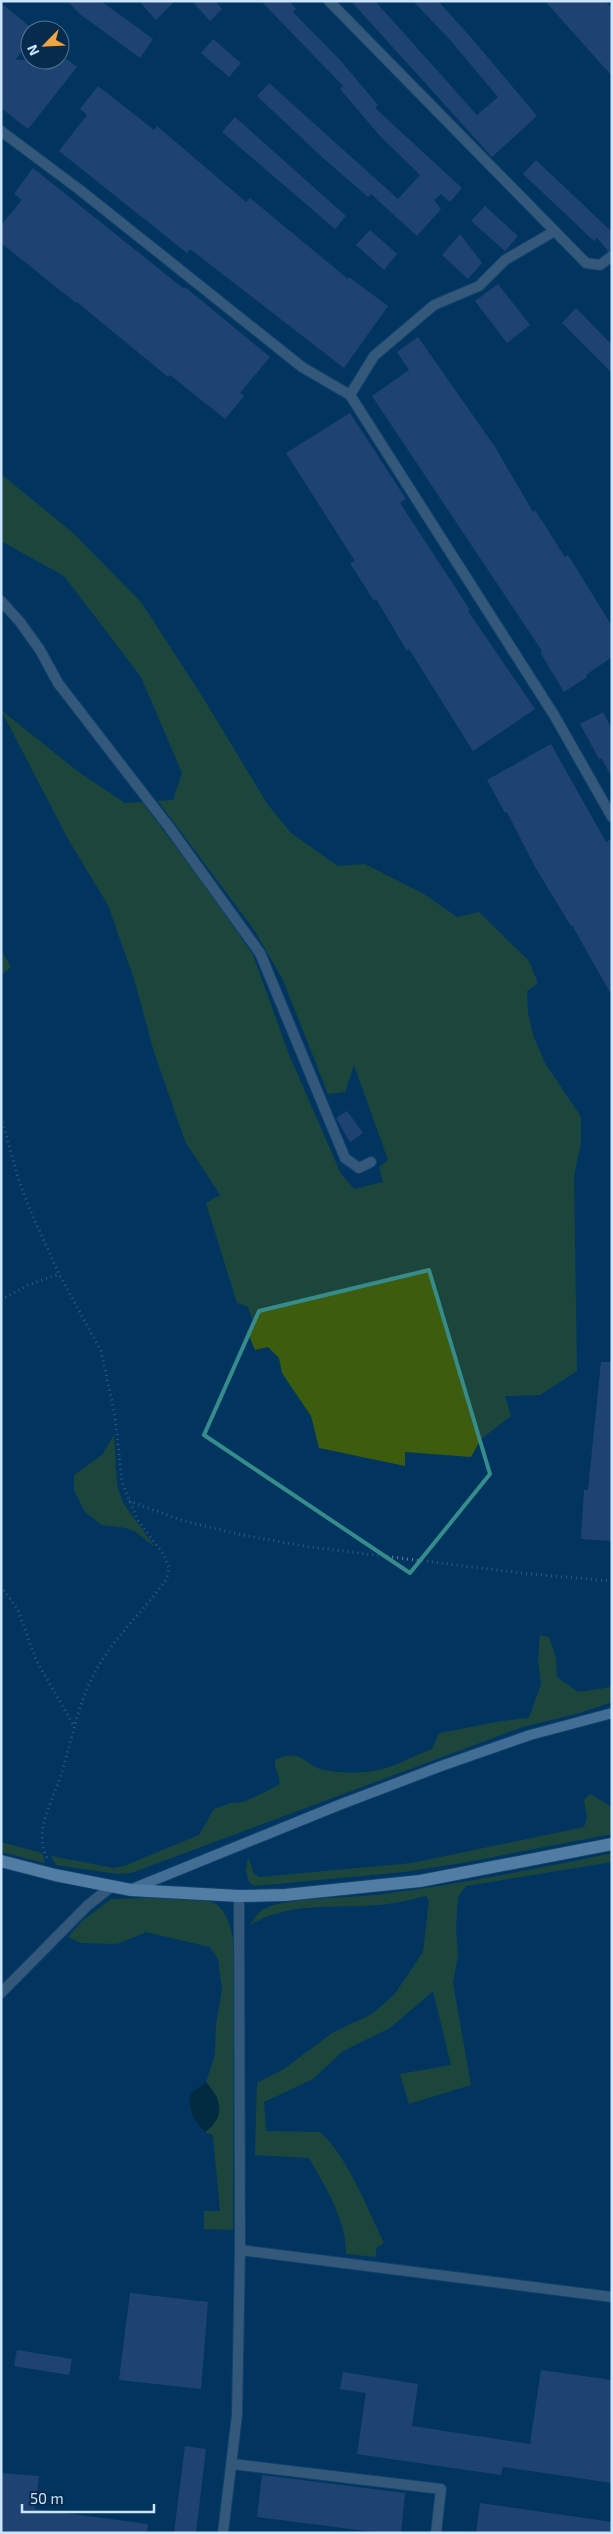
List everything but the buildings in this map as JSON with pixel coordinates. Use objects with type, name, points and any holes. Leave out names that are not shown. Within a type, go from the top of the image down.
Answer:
[{"type":"main road","points":[[1,1861],[55,1875],[131,1890],[239,1896],[285,1895],[420,1881],[612,1844]]},
{"type":"street","points":[[329,1],[553,232],[586,263],[600,266],[612,256]]},
{"type":"street","points":[[1,132],[80,190],[302,367],[350,395],[554,715],[612,817]]},
{"type":"street","points":[[350,395],[374,356],[434,305],[479,286],[505,260],[553,232]]},
{"type":"street","points":[[1,602],[20,622],[40,650],[58,683],[169,827],[248,934],[272,979],[345,1158],[359,1168],[371,1162]]},
{"type":"street","points":[[131,1890],[339,1805],[444,1766],[530,1735],[612,1713]]},
{"type":"street","points":[[1,1993],[87,1906],[112,1886]]},
{"type":"street","points":[[223,2533],[237,2415],[240,2250],[239,1896]]},
{"type":"street","points":[[240,2250],[612,2297]]},
{"type":"street","points":[[232,2464],[441,2488],[436,2533]]},
{"type":"path","points":[[1,1117],[19,1181],[59,1274],[101,1351],[115,1416],[122,1482],[129,1501],[138,1519],[164,1555],[169,1568],[166,1580],[105,1656],[83,1698],[61,1776],[46,1812],[43,1831],[44,1852],[55,1875]]},
{"type":"path","points":[[1,1300],[28,1285],[59,1274]]},
{"type":"path","points":[[129,1501],[184,1521],[242,1536],[310,1547],[530,1574],[612,1581]]},
{"type":"path","points":[[1,1586],[18,1610],[36,1660],[74,1726]]},
{"type":"highlighted area","points":[[429,1270],[490,1474],[410,1573],[204,1435],[259,1311]]},
{"type":"green space","points":[[1,474],[72,532],[141,602],[202,696],[268,805],[291,833],[338,866],[365,864],[424,894],[457,917],[479,912],[529,961],[538,983],[527,991],[528,1013],[533,1035],[545,1063],[581,1117],[581,1143],[574,1176],[577,1371],[540,1395],[505,1396],[511,1416],[481,1439],[471,1457],[405,1452],[405,1466],[319,1448],[311,1416],[282,1373],[279,1358],[268,1347],[255,1350],[247,1331],[253,1322],[248,1307],[237,1303],[206,1203],[220,1195],[185,1141],[154,1052],[135,982],[108,905],[68,839],[1,710],[80,773],[125,803],[142,802],[204,884],[253,955],[290,1057],[341,1174],[354,1189],[383,1182],[379,1167],[388,1160],[354,1065],[345,1092],[328,1094],[283,980],[255,931],[158,801],[173,800],[182,773],[141,677],[64,576],[1,541]]},
{"type":"green space","points":[[1,950],[11,967],[1,975]]},
{"type":"green space","points":[[114,1435],[117,1485],[123,1503],[155,1547],[136,1532],[126,1528],[102,1525],[85,1512],[74,1490],[74,1475],[102,1455]]},
{"type":"green space","points":[[540,1635],[549,1637],[556,1658],[557,1677],[578,1692],[612,1687],[612,1702],[580,1713],[523,1727],[131,1873],[118,1874],[56,1865],[51,1856],[114,1868],[124,1866],[199,1835],[214,1809],[231,1803],[244,1802],[279,1785],[275,1760],[284,1757],[297,1756],[324,1770],[351,1773],[372,1771],[392,1766],[432,1749],[439,1733],[495,1722],[529,1718],[541,1684],[538,1660]]},
{"type":"green space","points":[[590,1794],[612,1807],[612,1834],[462,1863],[404,1872],[254,1886],[249,1882],[246,1871],[248,1857],[254,1874],[260,1877],[412,1863],[584,1827],[587,1818],[584,1800]]},
{"type":"green space","points":[[1,1842],[42,1853],[45,1863],[1,1852]]},
{"type":"green space","points":[[612,1853],[612,1862],[466,1886],[458,1897],[456,1929],[458,1955],[453,1983],[471,2085],[409,2104],[400,2074],[451,2065],[433,1991],[390,2028],[343,2051],[313,2079],[264,2102],[266,2131],[319,2132],[338,2152],[356,2183],[384,2243],[376,2248],[376,2257],[346,2254],[343,2229],[334,2204],[309,2158],[255,2155],[257,2083],[284,2069],[332,2033],[372,2014],[394,1995],[423,1952],[429,1901],[426,1896],[370,1906],[300,1909],[267,1917],[250,1925],[258,1914],[265,1909],[281,1903],[309,1899],[369,1896],[411,1890],[497,1876]]},
{"type":"green space","points":[[181,1898],[208,1901],[220,1907],[228,1920],[233,1939],[233,2230],[204,2229],[204,2211],[220,2211],[213,2135],[205,2132],[213,2126],[217,2096],[206,2082],[215,2055],[216,2025],[222,1989],[218,1959],[210,1947],[146,1932],[117,1944],[81,1943],[68,1937],[82,1921],[111,1899]]},
{"type":"shaded area","points":[[206,2082],[218,2101],[219,2113],[217,2120],[205,2132],[195,2120],[191,2110],[190,2094]]}]
